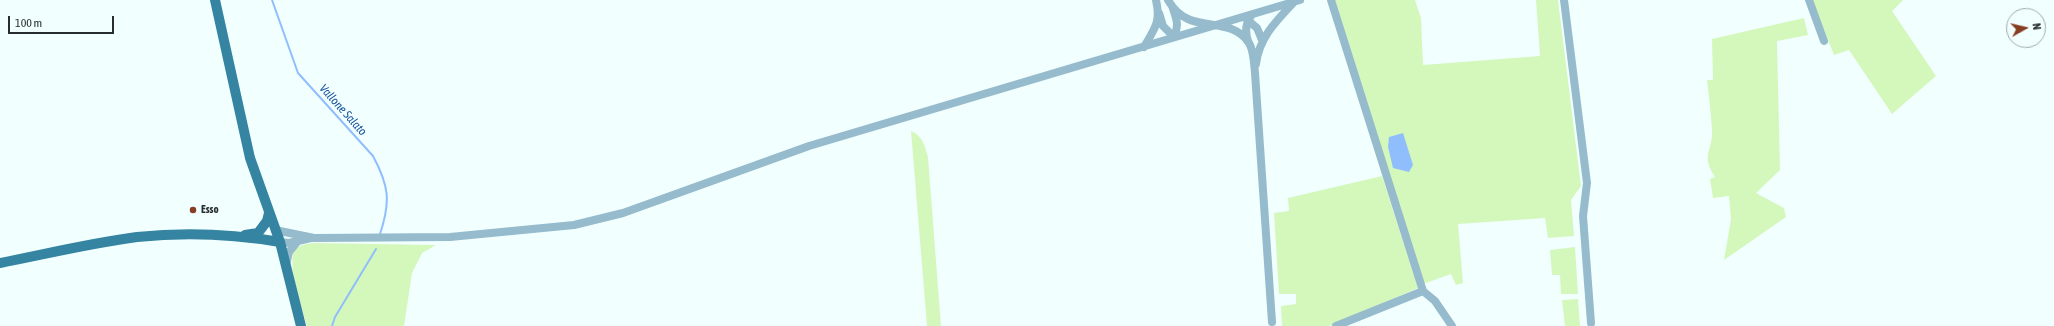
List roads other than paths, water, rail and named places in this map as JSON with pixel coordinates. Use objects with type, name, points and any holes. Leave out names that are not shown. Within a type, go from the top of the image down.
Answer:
[{"type":"main road","points":[[215,0],[244,138],[270,216],[280,230],[280,242],[284,261],[301,326]]},
{"type":"main road","points":[[258,233],[270,216]]},
{"type":"main road","points":[[239,236],[280,230]]},
{"type":"main road","points":[[0,263],[137,237],[176,235],[239,236],[280,242]]},
{"type":"main road","points":[[267,240],[276,247],[284,261]]},
{"type":"street","points":[[1156,0],[1163,26],[1174,37]]},
{"type":"street","points":[[1168,0],[1177,19],[1178,28],[1174,37]]},
{"type":"street","points":[[1331,0],[1423,291],[1435,301],[1452,326]]},
{"type":"street","points":[[1564,0],[1587,183],[1583,216],[1591,323]]},
{"type":"street","points":[[1809,0],[1824,41]]},
{"type":"street","points":[[280,242],[314,238],[450,237],[595,222],[809,146],[1215,24],[1247,18],[1297,1]]},
{"type":"street","points":[[1255,73],[1257,55],[1262,40],[1277,19],[1297,1]]},
{"type":"street","points":[[1173,8],[1188,19],[1215,24],[1239,32],[1249,44]]},
{"type":"street","points":[[1144,46],[1156,27],[1159,13]]},
{"type":"street","points":[[1247,18],[1257,28],[1262,40]]},
{"type":"street","points":[[1247,18],[1246,32],[1255,73],[1272,322]]},
{"type":"street","points":[[280,230],[314,238]]},
{"type":"street","points":[[284,261],[298,241]]},
{"type":"street","points":[[1336,326],[1423,291]]},
{"type":"water","points":[[1403,133],[1413,165],[1409,172],[1393,168],[1388,147],[1389,137]]},
{"type":"waterway","name":"Vallone Salato","points":[[272,0],[298,73],[373,156],[382,176],[387,194],[386,212],[380,234]]},
{"type":"waterway","name":"Vallone Salato","points":[[332,326],[335,317],[376,249]]},
{"type":"place","name":"Esso","points":[[193,210]]}]
